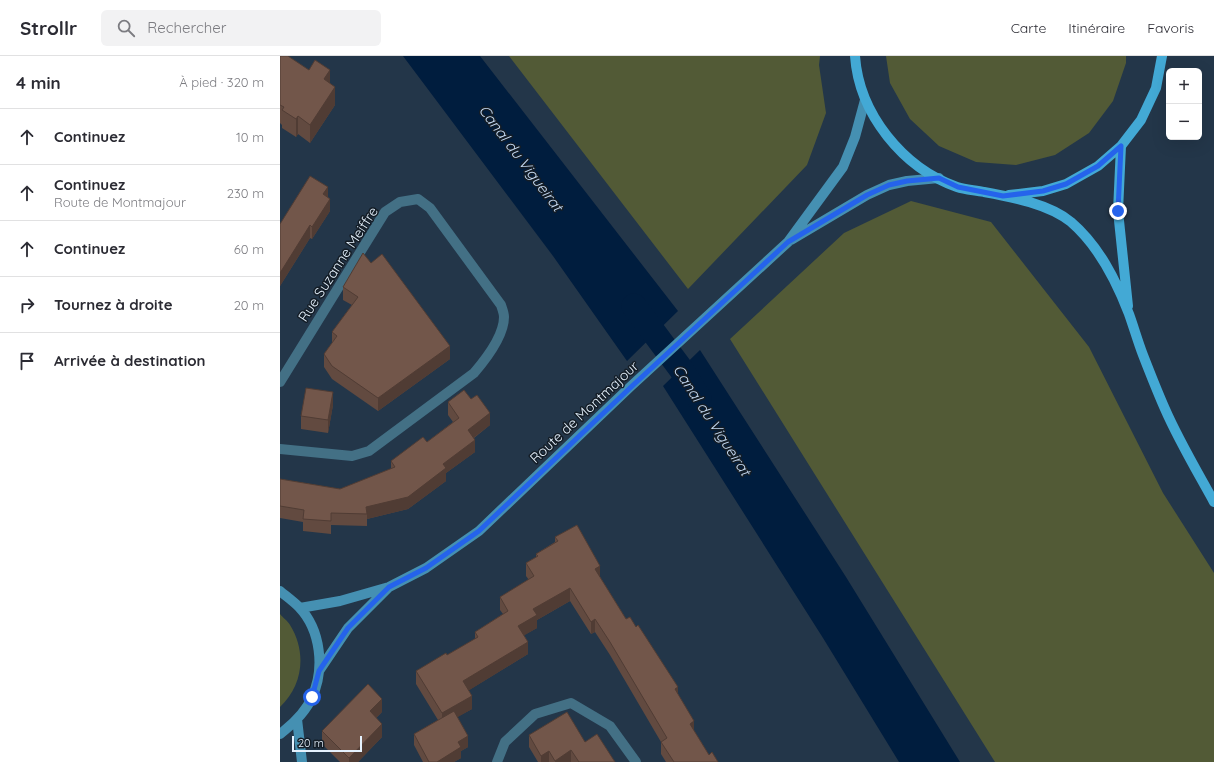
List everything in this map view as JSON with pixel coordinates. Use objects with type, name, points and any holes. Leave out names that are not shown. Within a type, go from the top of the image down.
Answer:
[{"type":"main road","points":[[855,56],[865,100],[881,128],[902,153],[926,172],[958,187],[1046,207],[1070,221],[1092,243],[1105,262],[1129,314],[1142,354],[1166,410],[1187,453],[1214,502]]},
{"type":"main road","points":[[1003,196],[1043,191],[1066,184],[1098,166],[1121,146],[1141,120],[1156,88],[1162,56]]},
{"type":"main road","name":"Route de Montmajour","points":[[300,608],[340,601],[389,587],[426,568],[479,531],[630,388],[788,242],[843,167],[855,136],[865,100]]},
{"type":"main road","points":[[1121,146],[1118,211],[1129,314]]},
{"type":"main road","name":"Route de Montmajour","points":[[788,242],[867,195],[889,185],[907,181],[939,178]]},
{"type":"main road","name":"Route de Montmajour","points":[[319,671],[348,628],[389,587]]},
{"type":"main road","points":[[280,591],[300,608],[312,626],[319,648],[319,671],[312,697],[297,720],[280,734]]},
{"type":"main road","points":[[297,720],[302,762]]},
{"type":"street","name":"Rue Suzanne Meiffre","points":[[280,382],[385,212],[400,202],[418,199],[430,208],[501,304],[504,316],[502,329],[486,359],[478,369],[369,451],[352,456],[280,449]]},
{"type":"street","points":[[497,762],[505,742],[535,714],[570,703],[610,726],[636,762]]},
{"type":"green space","points":[[509,56],[820,56],[819,65],[826,113],[807,165],[688,289]]},
{"type":"green space","points":[[886,56],[1126,56],[1126,63],[1113,101],[1089,133],[1055,155],[1016,165],[976,162],[939,146],[910,119],[890,83]]},
{"type":"green space","points":[[911,201],[991,222],[1089,347],[1163,493],[1214,573],[1214,762],[995,762],[730,339],[844,233]]},
{"type":"green space","points":[[280,614],[289,624],[295,635],[299,646],[300,668],[294,689],[288,699],[280,707]]},
{"type":"water","points":[[403,56],[480,56],[678,311],[627,361],[553,256]]},
{"type":"water","points":[[700,350],[846,577],[960,762],[899,762],[823,638],[663,386]]},
{"type":"building","points":[[280,56],[288,56],[309,70],[315,60],[330,70],[324,79],[335,87],[310,125],[298,116],[296,119],[282,110],[284,107],[280,105]]},
{"type":"building","points":[[310,176],[328,187],[323,194],[330,199],[312,227],[310,225],[280,273],[280,224]]},
{"type":"building","points":[[363,253],[371,263],[382,254],[450,346],[378,398],[332,366],[324,354],[337,336],[332,332],[358,297],[343,287]]},
{"type":"building","points":[[306,388],[333,392],[328,420],[301,416]]},
{"type":"building","points":[[464,390],[471,399],[477,395],[490,413],[468,430],[475,440],[443,464],[446,468],[408,497],[366,507],[367,514],[331,513],[331,521],[303,519],[304,510],[280,506],[280,479],[340,489],[395,467],[391,461],[423,437],[427,442],[459,418],[448,402]]},
{"type":"building","points":[[577,525],[600,566],[595,569],[626,619],[630,617],[636,627],[638,625],[678,687],[675,689],[694,721],[690,724],[709,755],[712,752],[718,762],[674,762],[661,742],[667,738],[610,642],[595,619],[591,622],[570,588],[533,609],[537,615],[518,626],[528,642],[463,681],[472,696],[442,713],[416,671],[446,653],[447,655],[478,637],[475,632],[508,611],[500,597],[534,576],[526,563],[538,556],[536,554],[558,541],[555,537]]},
{"type":"building","points":[[368,684],[382,699],[370,711],[382,724],[349,758],[322,731]]},
{"type":"building","points":[[454,711],[468,736],[458,742],[461,747],[437,762],[429,762],[414,734]]},
{"type":"building","points":[[567,712],[585,742],[597,734],[615,762],[579,762],[571,750],[555,761],[549,751],[541,756],[529,735]]},
{"type":"waterway","name":"Canal du Vigueirat","points":[[634,306],[681,369],[699,398]]},
{"type":"route","points":[[312,697],[319,671],[348,628],[389,587],[426,568],[479,531],[630,388],[788,242],[867,195],[889,185],[907,181],[939,178],[958,187],[1003,196],[1043,191],[1066,184],[1098,166],[1121,146],[1118,211]]}]
